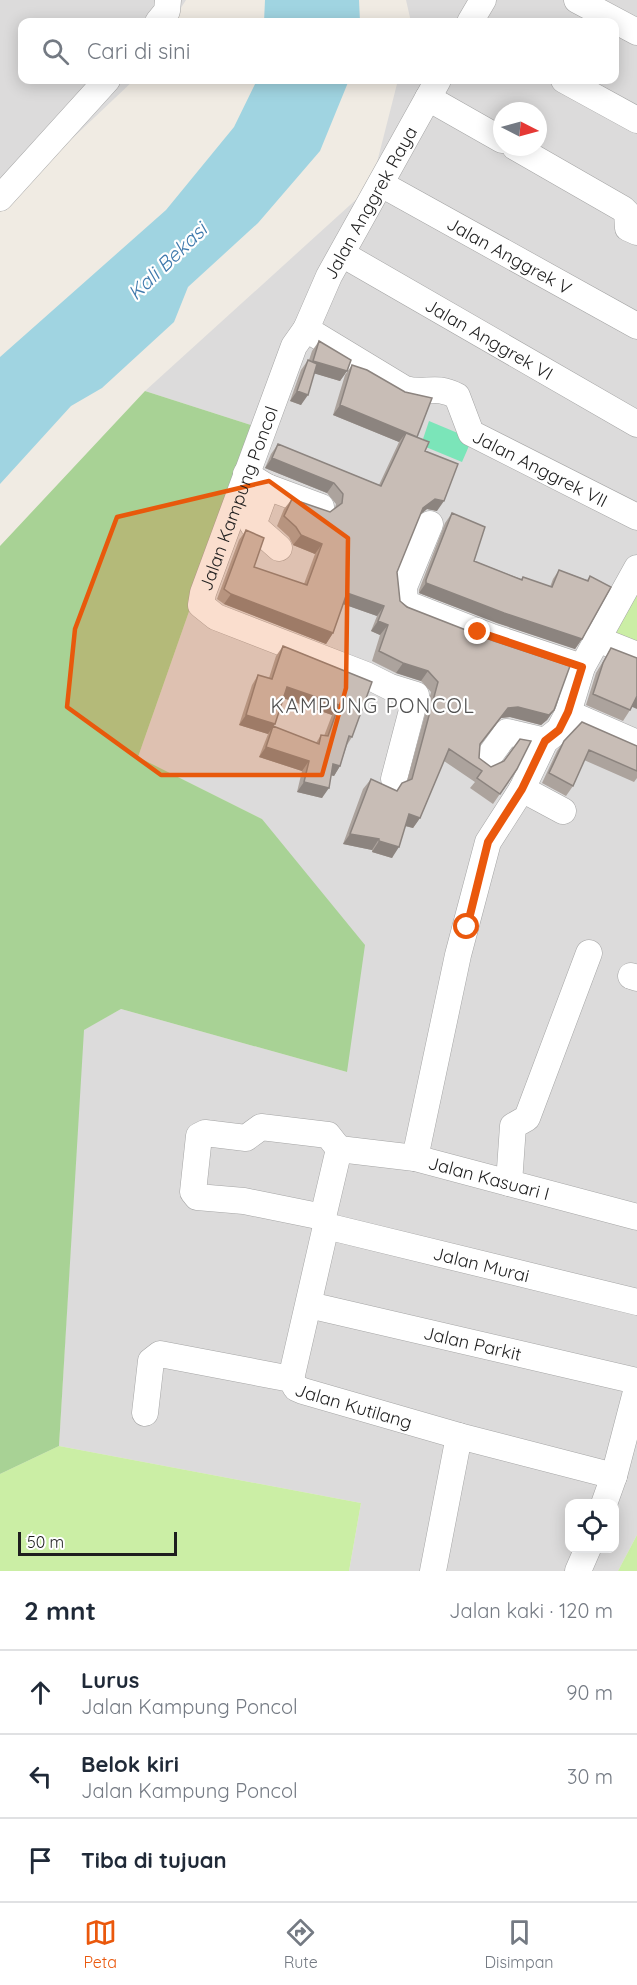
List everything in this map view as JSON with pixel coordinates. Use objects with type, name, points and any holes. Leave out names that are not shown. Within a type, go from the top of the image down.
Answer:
[{"type":"street","points":[[161,18],[167,10],[168,0]]},
{"type":"street","points":[[472,18],[483,0]]},
{"type":"street","points":[[578,0],[611,18]]},
{"type":"street","points":[[619,22],[637,32]]},
{"type":"street","points":[[0,198],[103,84]]},
{"type":"street","points":[[571,84],[636,120]]},
{"type":"street","points":[[433,88],[493,133]]},
{"type":"street","name":"Jalan Anggrek Raya","points":[[306,329],[329,276],[433,88]]},
{"type":"street","points":[[531,156],[623,209],[627,213],[628,228],[637,232]]},
{"type":"street","name":"Jalan Anggrek V","points":[[381,184],[637,326]]},
{"type":"street","name":"Jalan Anggrek VI","points":[[342,254],[637,424]]},
{"type":"street","name":"Jalan Kampung Poncol","points":[[306,329],[290,357],[257,481],[241,522],[201,605],[216,617],[366,675],[390,687],[416,695],[394,779]]},
{"type":"street","name":"Jalan Anggrek VII","points":[[306,329],[405,389],[416,392],[433,388],[457,396],[471,433],[637,517]]},
{"type":"street","points":[[257,481],[321,507]]},
{"type":"street","points":[[241,522],[279,548]]},
{"type":"street","points":[[430,524],[404,587],[405,603],[582,667]]},
{"type":"street","points":[[415,1158],[458,955],[488,842],[522,789],[545,741],[559,730],[568,712],[582,667],[637,568]]},
{"type":"street","points":[[597,639],[637,655]]},
{"type":"street","points":[[568,712],[637,743]]},
{"type":"street","points":[[485,762],[507,732],[545,741]]},
{"type":"street","points":[[522,789],[563,812]]},
{"type":"street","points":[[509,1183],[513,1126],[527,1118],[589,953]]},
{"type":"street","name":"Jalan Murai","points":[[339,1149],[328,1135],[271,1127],[261,1127],[246,1138],[205,1133],[199,1136],[193,1192],[197,1197],[244,1201],[637,1302]]},
{"type":"street","points":[[291,1379],[309,1305],[339,1149]]},
{"type":"street","name":"Jalan Kasuari I","points":[[339,1149],[415,1158],[637,1217]]},
{"type":"street","name":"Jalan Parkit","points":[[309,1305],[637,1381]]},
{"type":"street","name":"Jalan Kutilang","points":[[145,1413],[151,1361],[160,1354],[291,1379],[296,1388],[303,1391],[459,1436],[614,1476]]},
{"type":"street","points":[[605,1499],[614,1476],[637,1388]]},
{"type":"street","points":[[433,1571],[459,1436]]},
{"type":"street","points":[[578,1571],[586,1553]]},
{"type":"highlighted area","points":[[269,481],[348,538],[346,688],[322,775],[161,775],[67,707],[75,629],[117,517]]},
{"type":"shaded area","points":[[0,0],[186,0],[175,18],[18,18],[18,84],[130,84],[0,207]]},
{"type":"shaded area","points":[[406,0],[637,0],[637,1535],[618,1571],[349,1571],[361,1503],[59,1446],[83,1030],[121,1009],[347,1072],[262,819],[138,757],[254,426],[145,391],[371,186],[397,84],[619,84],[619,18],[410,18]]},
{"type":"green space","points":[[145,391],[254,426],[138,757],[262,819],[365,945],[347,1072],[121,1009],[84,1030],[59,1446],[0,1474],[0,546]]},
{"type":"green space","points":[[429,421],[472,439],[462,462],[421,445]]},
{"type":"green space","points":[[637,594],[637,644],[613,635]]},
{"type":"green space","points":[[59,1446],[361,1503],[349,1571],[0,1571],[0,1474]]},
{"type":"green space","points":[[637,1535],[637,1571],[618,1571]]},
{"type":"water","points":[[265,0],[359,0],[360,18],[264,18]]},
{"type":"water","name":"Kali Bekasi","points":[[255,84],[347,84],[320,151],[258,223],[188,287],[174,322],[102,388],[71,406],[0,484],[0,357],[166,210],[234,127]]},
{"type":"building","points":[[319,341],[351,360],[347,371],[313,361]]},
{"type":"building","points":[[308,360],[317,364],[308,395],[297,391]]},
{"type":"building","points":[[352,365],[367,370],[405,392],[432,398],[417,437],[340,405]]},
{"type":"building","points":[[406,433],[429,442],[425,451],[458,464],[444,501],[435,499],[423,508],[397,572],[400,601],[407,607],[494,641],[570,666],[554,710],[549,715],[518,707],[508,708],[480,744],[479,758],[491,767],[504,761],[520,739],[531,741],[517,769],[500,794],[477,778],[482,771],[449,749],[420,818],[409,814],[399,847],[379,841],[379,839],[350,834],[371,779],[397,791],[402,783],[412,779],[438,682],[428,671],[403,663],[379,651],[388,625],[378,621],[384,606],[347,593],[333,633],[231,594],[224,589],[246,530],[264,538],[254,567],[307,585],[322,544],[301,535],[284,516],[292,499],[330,512],[342,503],[343,494],[334,483],[272,458],[278,444],[381,486]]},
{"type":"building","points":[[452,513],[485,527],[474,561],[522,580],[523,577],[552,587],[559,570],[588,581],[590,576],[611,587],[582,639],[504,613],[426,583]]},
{"type":"building","points":[[283,646],[372,682],[352,737],[349,736],[340,766],[333,764],[329,788],[304,782],[309,761],[266,747],[273,726],[319,744],[321,735],[328,736],[339,705],[287,687],[275,724],[246,715],[258,675],[272,679]]},
{"type":"building","points":[[611,648],[637,658],[637,696],[630,710],[593,694],[603,663]]},
{"type":"building","points":[[582,722],[637,746],[637,771],[589,750],[573,786],[549,773],[564,741]]},
{"type":"district","name":"KAMPUNG PONCOL","points":[[373,705]]},
{"type":"route","points":[[467,927],[488,842],[522,789],[545,741],[559,730],[568,712],[582,667],[478,632]]}]
